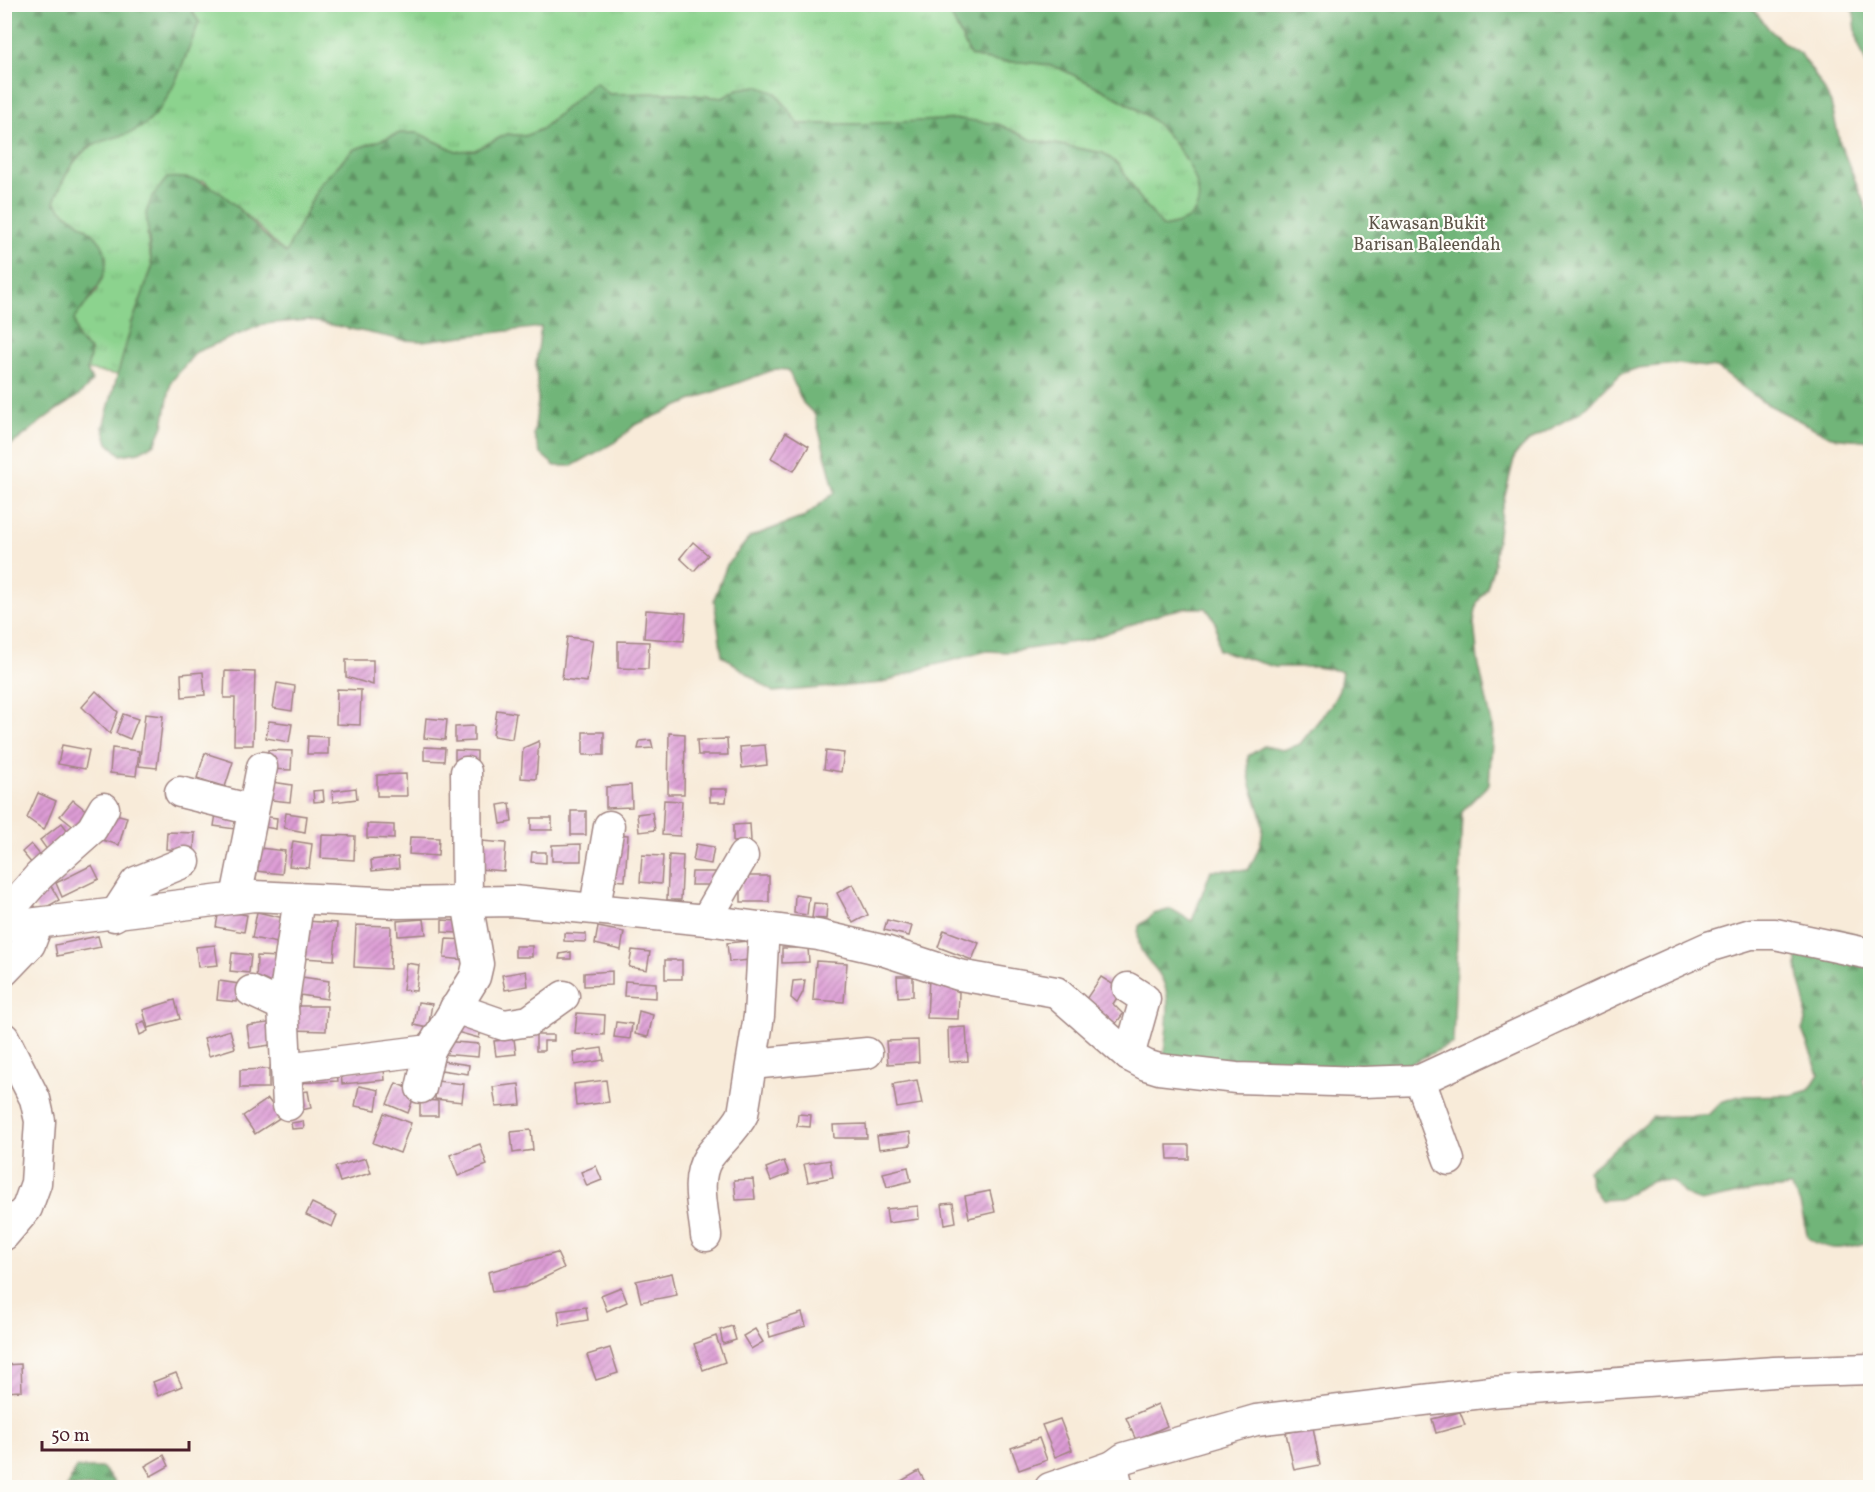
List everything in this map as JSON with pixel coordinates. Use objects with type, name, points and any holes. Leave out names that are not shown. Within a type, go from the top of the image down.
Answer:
[{"type":"street","points":[[236,898],[261,767]]},
{"type":"street","points":[[421,1088],[430,1050],[478,969],[467,902],[466,772]]},
{"type":"street","points":[[180,792],[253,810]]},
{"type":"street","points":[[4,916],[39,876],[92,829],[104,808]]},
{"type":"street","points":[[595,907],[609,826]]},
{"type":"street","points":[[706,920],[743,856]]},
{"type":"street","points":[[114,916],[136,882],[185,862]]},
{"type":"street","points":[[4,927],[114,916],[236,898],[299,898],[398,903],[513,901],[595,907],[660,917],[706,920],[818,935],[882,950],[958,975],[1056,992],[1129,1056],[1159,1069],[1236,1078],[1363,1082],[1420,1080],[1633,981],[1729,940],[1752,934],[1775,934],[1870,954]]},
{"type":"street","points":[[288,1105],[283,1006],[299,898]]},
{"type":"street","points":[[4,971],[30,944],[39,923]]},
{"type":"street","points":[[706,1236],[700,1175],[709,1157],[733,1130],[743,1114],[759,1016],[764,927]]},
{"type":"street","points":[[1128,988],[1145,999],[1129,1056]]},
{"type":"street","points":[[251,991],[283,1006]]},
{"type":"street","points":[[455,1008],[504,1025],[529,1021],[564,996]]},
{"type":"street","points":[[4,1038],[35,1099],[40,1121],[34,1190],[27,1208],[4,1235]]},
{"type":"street","points":[[286,1068],[430,1050]]},
{"type":"street","points":[[752,1064],[867,1053]]},
{"type":"street","points":[[1420,1080],[1449,1160]]},
{"type":"street","points":[[1050,1488],[1115,1477],[1134,1454],[1256,1420],[1491,1392],[1774,1372],[1870,1369]]},
{"type":"green space","points":[[5,4],[188,5],[199,22],[178,76],[156,114],[136,130],[91,146],[77,158],[61,184],[54,202],[97,238],[104,248],[106,259],[101,280],[74,319],[77,338],[91,351],[87,370],[92,381],[78,396],[5,448]]},
{"type":"green space","points":[[188,4],[946,5],[970,55],[993,61],[1040,64],[1064,70],[1121,100],[1151,119],[1173,141],[1188,162],[1198,182],[1200,198],[1198,206],[1189,218],[1163,227],[1139,197],[1119,165],[1103,153],[1032,140],[998,124],[798,124],[776,93],[738,89],[723,98],[673,93],[609,94],[595,82],[542,129],[525,136],[507,134],[475,151],[456,151],[418,133],[401,133],[353,150],[319,185],[286,253],[263,230],[203,180],[147,234],[152,268],[132,323],[119,375],[87,370],[91,351],[77,338],[74,318],[98,290],[97,238],[66,216],[54,202],[66,175],[77,158],[91,146],[142,127],[164,103],[178,76],[199,22]]},
{"type":"green space","name":"Kawasan Bukit Barisan Baleendah","points":[[946,5],[1750,5],[1769,29],[1785,44],[1801,54],[1831,103],[1840,143],[1870,218],[1870,441],[1831,437],[1763,402],[1717,368],[1677,364],[1638,368],[1621,374],[1580,412],[1529,441],[1515,455],[1501,512],[1493,569],[1487,588],[1477,603],[1474,623],[1478,661],[1493,729],[1489,784],[1462,811],[1453,1043],[1387,1075],[1276,1069],[1164,1056],[1168,1018],[1167,995],[1164,983],[1144,955],[1138,938],[1139,926],[1154,914],[1171,909],[1192,921],[1211,870],[1248,870],[1258,851],[1262,822],[1249,774],[1248,756],[1264,746],[1283,750],[1300,744],[1331,705],[1339,689],[1342,671],[1316,667],[1275,667],[1218,650],[1216,622],[1206,608],[1187,608],[1166,612],[1088,640],[1008,652],[987,651],[920,669],[883,683],[773,692],[722,655],[714,599],[727,565],[750,537],[804,517],[835,492],[815,415],[803,403],[788,370],[776,369],[702,396],[635,425],[617,441],[572,466],[555,466],[540,453],[534,435],[538,401],[536,364],[541,327],[422,341],[403,340],[308,320],[264,324],[196,352],[171,382],[163,426],[155,444],[139,452],[121,455],[108,443],[103,427],[132,323],[152,268],[146,213],[152,197],[167,178],[187,178],[204,183],[219,192],[271,242],[286,253],[319,185],[353,150],[400,133],[418,133],[456,151],[475,150],[507,134],[525,136],[542,129],[595,82],[609,94],[673,93],[723,98],[738,89],[757,86],[776,93],[798,124],[857,124],[961,119],[998,124],[1032,140],[1103,153],[1119,165],[1139,197],[1163,227],[1189,218],[1197,207],[1196,180],[1180,151],[1151,119],[1096,86],[1052,66],[993,61],[970,55]]},
{"type":"green space","points":[[1845,5],[1870,5],[1870,72],[1857,41],[1854,12]]},
{"type":"green space","points":[[1837,929],[1870,939],[1870,1072],[1863,1078],[1870,1111],[1870,1242],[1845,1248],[1831,1248],[1808,1238],[1800,1204],[1791,1187],[1755,1190],[1701,1202],[1685,1195],[1673,1181],[1652,1180],[1619,1199],[1601,1200],[1591,1186],[1588,1170],[1653,1117],[1708,1115],[1721,1102],[1739,1096],[1792,1095],[1809,1090],[1819,1074],[1802,1030],[1806,1011],[1798,974],[1797,956]]},
{"type":"green space","points":[[76,1468],[103,1468],[118,1487],[67,1487]]},
{"type":"building","points":[[786,432],[809,446],[794,471],[771,458]]},
{"type":"building","points":[[693,542],[708,555],[694,571],[680,558]]},
{"type":"building","points":[[646,610],[686,613],[684,641],[644,638]]},
{"type":"building","points":[[567,637],[593,640],[587,682],[562,679]]},
{"type":"building","points":[[618,641],[649,642],[648,669],[618,668]]},
{"type":"building","points":[[346,660],[373,660],[373,685],[346,677]]},
{"type":"building","points":[[225,671],[255,672],[253,745],[234,745],[235,698],[224,698]]},
{"type":"building","points":[[203,672],[205,695],[182,697],[181,674]]},
{"type":"building","points":[[277,683],[295,686],[292,711],[273,708]]},
{"type":"building","points":[[337,689],[361,690],[360,725],[336,724]]},
{"type":"building","points":[[96,691],[118,712],[110,734],[82,707]]},
{"type":"building","points":[[497,710],[516,713],[512,739],[493,736]]},
{"type":"building","points":[[123,714],[138,719],[130,739],[116,733]]},
{"type":"building","points":[[145,714],[163,716],[157,768],[139,766]]},
{"type":"building","points":[[426,718],[447,720],[445,740],[424,738]]},
{"type":"building","points":[[269,721],[292,724],[289,742],[266,738]]},
{"type":"building","points":[[474,726],[474,741],[455,742],[455,727]]},
{"type":"building","points":[[583,732],[604,732],[604,755],[583,755]]},
{"type":"building","points":[[669,733],[685,734],[684,794],[668,794]]},
{"type":"building","points":[[308,736],[328,737],[328,754],[307,754]]},
{"type":"building","points":[[727,739],[728,755],[698,755],[697,740]]},
{"type":"building","points":[[651,740],[653,748],[638,749],[640,741]]},
{"type":"building","points":[[539,741],[536,779],[521,778],[523,748]]},
{"type":"building","points":[[62,745],[89,750],[85,769],[58,764]]},
{"type":"building","points":[[765,745],[767,765],[742,768],[740,747]]},
{"type":"building","points":[[424,747],[445,748],[444,761],[424,760]]},
{"type":"building","points":[[112,748],[139,751],[136,776],[110,773]]},
{"type":"building","points":[[268,750],[292,751],[291,770],[267,769]]},
{"type":"building","points":[[455,750],[477,751],[477,762],[455,761]]},
{"type":"building","points":[[826,751],[844,753],[841,772],[824,769]]},
{"type":"building","points":[[205,753],[233,762],[225,787],[197,778]]},
{"type":"building","points":[[406,774],[407,796],[377,796],[377,775]]},
{"type":"building","points":[[265,781],[292,785],[290,802],[263,799]]},
{"type":"building","points":[[631,785],[632,807],[606,808],[606,787]]},
{"type":"building","points":[[356,788],[357,799],[333,802],[332,791]]},
{"type":"building","points":[[710,789],[727,789],[726,802],[710,802]]},
{"type":"building","points":[[323,790],[324,801],[314,802],[313,791]]},
{"type":"building","points":[[38,793],[56,801],[44,830],[27,818]]},
{"type":"building","points":[[73,800],[93,816],[80,832],[60,816]]},
{"type":"building","points":[[664,800],[682,801],[680,836],[662,835]]},
{"type":"building","points":[[510,803],[512,822],[501,824],[498,805]]},
{"type":"building","points":[[571,811],[586,811],[586,835],[571,835]]},
{"type":"building","points":[[107,812],[127,817],[119,845],[99,839]]},
{"type":"building","points":[[652,812],[655,830],[639,832],[637,814]]},
{"type":"building","points":[[286,813],[307,816],[305,832],[284,828]]},
{"type":"building","points":[[216,814],[237,817],[235,829],[214,826]]},
{"type":"building","points":[[260,816],[277,818],[276,829],[259,826]]},
{"type":"building","points":[[531,818],[552,818],[552,830],[531,830]]},
{"type":"building","points":[[62,823],[74,839],[52,857],[40,840]]},
{"type":"building","points":[[367,824],[394,825],[394,839],[367,838]]},
{"type":"building","points":[[750,824],[751,841],[733,842],[733,825]]},
{"type":"building","points":[[167,832],[195,833],[194,850],[166,849]]},
{"type":"building","points":[[615,834],[628,835],[625,881],[611,880]]},
{"type":"building","points":[[322,835],[355,836],[354,860],[321,858]]},
{"type":"building","points":[[410,837],[439,838],[438,856],[409,854]]},
{"type":"building","points":[[293,841],[312,844],[309,868],[289,866]]},
{"type":"building","points":[[481,841],[506,843],[504,871],[479,869]]},
{"type":"building","points":[[31,844],[47,863],[38,871],[22,852]]},
{"type":"building","points":[[581,844],[581,861],[552,861],[552,845]]},
{"type":"building","points":[[696,844],[714,847],[711,864],[693,861]]},
{"type":"building","points":[[259,848],[285,851],[282,874],[256,871]]},
{"type":"building","points":[[532,852],[546,852],[546,863],[531,862]]},
{"type":"building","points":[[642,855],[663,856],[661,884],[640,882]]},
{"type":"building","points":[[669,855],[683,856],[681,900],[667,900]]},
{"type":"building","points":[[398,857],[399,868],[372,871],[371,860]]},
{"type":"building","points":[[92,865],[99,879],[62,897],[56,883]]},
{"type":"building","points":[[692,872],[719,872],[719,885],[691,885]]},
{"type":"building","points":[[741,876],[769,876],[769,902],[741,902]]},
{"type":"building","points":[[50,884],[59,900],[38,912],[29,895]]},
{"type":"building","points":[[853,884],[868,915],[853,923],[837,893]]},
{"type":"building","points":[[795,895],[809,897],[807,915],[794,913]]},
{"type":"building","points":[[814,903],[827,904],[826,919],[812,918]]},
{"type":"building","points":[[219,910],[247,915],[244,932],[216,927]]},
{"type":"building","points":[[257,912],[288,919],[283,944],[252,938]]},
{"type":"building","points":[[424,919],[426,934],[398,936],[397,921]]},
{"type":"building","points":[[442,920],[457,921],[457,933],[442,932]]},
{"type":"building","points":[[887,920],[912,926],[909,936],[884,930]]},
{"type":"building","points":[[305,921],[337,923],[334,960],[303,958]]},
{"type":"building","points":[[356,925],[391,926],[390,969],[354,967]]},
{"type":"building","points":[[598,927],[624,932],[621,950],[595,944]]},
{"type":"building","points":[[944,930],[979,943],[972,960],[938,947]]},
{"type":"building","points":[[564,933],[586,934],[586,942],[564,941]]},
{"type":"building","points":[[98,936],[101,947],[57,956],[55,945]]},
{"type":"building","points":[[446,939],[467,940],[466,960],[444,958]]},
{"type":"building","points":[[758,940],[760,959],[729,962],[727,943]]},
{"type":"building","points":[[215,945],[218,965],[198,967],[196,947]]},
{"type":"building","points":[[515,946],[532,946],[532,957],[515,957]]},
{"type":"building","points":[[782,948],[808,948],[809,962],[782,963]]},
{"type":"building","points":[[632,950],[650,952],[647,970],[629,967]]},
{"type":"building","points":[[571,952],[571,959],[559,959],[560,954]]},
{"type":"building","points":[[232,953],[251,955],[249,973],[230,971]]},
{"type":"building","points":[[257,956],[280,957],[278,987],[256,986]]},
{"type":"building","points":[[665,960],[682,960],[682,979],[665,979]]},
{"type":"building","points":[[816,961],[847,963],[844,1002],[813,1000]]},
{"type":"building","points":[[406,963],[419,965],[416,991],[403,990]]},
{"type":"building","points":[[526,971],[528,986],[505,990],[502,975]]},
{"type":"building","points":[[612,971],[612,985],[584,986],[584,973]]},
{"type":"building","points":[[897,976],[913,976],[913,996],[898,997]]},
{"type":"building","points":[[302,977],[329,981],[327,999],[300,995]]},
{"type":"building","points":[[929,977],[959,992],[958,1019],[927,1018]]},
{"type":"building","points":[[1101,977],[1122,990],[1113,1004],[1123,1014],[1114,1026],[1084,1002]]},
{"type":"building","points":[[805,980],[803,992],[797,1003],[791,998],[793,981]]},
{"type":"building","points":[[219,981],[239,984],[237,1002],[217,1000]]},
{"type":"building","points":[[625,981],[656,983],[656,998],[624,996]]},
{"type":"building","points":[[175,1000],[180,1019],[148,1028],[143,1010]]},
{"type":"building","points":[[418,1002],[432,1004],[428,1028],[414,1025]]},
{"type":"building","points":[[293,1006],[327,1006],[326,1031],[292,1030]]},
{"type":"building","points":[[639,1011],[653,1015],[648,1037],[635,1034]]},
{"type":"building","points":[[577,1013],[605,1015],[604,1035],[575,1033]]},
{"type":"building","points":[[456,1019],[482,1026],[479,1038],[453,1031]]},
{"type":"building","points":[[144,1021],[148,1031],[140,1035],[137,1025]]},
{"type":"building","points":[[274,1022],[277,1044],[250,1048],[247,1026]]},
{"type":"building","points":[[616,1022],[632,1024],[630,1039],[614,1037]]},
{"type":"building","points":[[966,1027],[968,1061],[949,1062],[948,1028]]},
{"type":"building","points":[[230,1030],[235,1048],[209,1056],[204,1038]]},
{"type":"building","points":[[536,1035],[554,1035],[554,1041],[544,1041],[544,1051],[536,1051]]},
{"type":"building","points":[[514,1039],[516,1054],[496,1056],[494,1041]]},
{"type":"building","points":[[918,1040],[919,1062],[888,1064],[886,1041]]},
{"type":"building","points":[[442,1041],[479,1044],[478,1057],[441,1054]]},
{"type":"building","points":[[602,1048],[604,1060],[575,1065],[573,1052]]},
{"type":"building","points":[[442,1061],[469,1065],[468,1074],[441,1070]]},
{"type":"building","points":[[337,1068],[338,1081],[293,1083]]},
{"type":"building","points":[[384,1068],[385,1080],[342,1084],[341,1071]]},
{"type":"building","points":[[269,1069],[269,1088],[240,1088],[240,1070]]},
{"type":"building","points":[[606,1080],[609,1102],[576,1106],[574,1084]]},
{"type":"building","points":[[917,1080],[922,1104],[897,1108],[893,1084]]},
{"type":"building","points":[[437,1081],[464,1084],[462,1102],[435,1099]]},
{"type":"building","points":[[396,1083],[416,1091],[408,1113],[387,1104]]},
{"type":"building","points":[[519,1084],[521,1105],[496,1107],[493,1087]]},
{"type":"building","points":[[359,1086],[379,1090],[376,1110],[355,1106]]},
{"type":"building","points":[[308,1091],[311,1108],[296,1111],[293,1093]]},
{"type":"building","points":[[268,1099],[281,1117],[255,1134],[243,1116]]},
{"type":"building","points":[[420,1100],[438,1101],[438,1116],[420,1116]]},
{"type":"building","points":[[384,1113],[411,1123],[400,1153],[373,1143]]},
{"type":"building","points":[[798,1114],[811,1115],[810,1127],[797,1126]]},
{"type":"building","points":[[303,1121],[304,1128],[292,1129],[291,1123]]},
{"type":"building","points":[[866,1124],[867,1138],[834,1138],[833,1125]]},
{"type":"building","points":[[531,1130],[533,1150],[513,1153],[511,1132]]},
{"type":"building","points":[[910,1132],[911,1145],[879,1149],[877,1136]]},
{"type":"building","points":[[480,1144],[487,1165],[458,1176],[450,1155]]},
{"type":"building","points":[[1167,1145],[1189,1145],[1189,1159],[1168,1159]]},
{"type":"building","points":[[366,1158],[371,1173],[340,1182],[335,1167]]},
{"type":"building","points":[[830,1160],[833,1177],[808,1182],[804,1164]]},
{"type":"building","points":[[784,1161],[789,1174],[771,1181],[766,1168]]},
{"type":"building","points":[[596,1166],[602,1180],[587,1186],[581,1172]]},
{"type":"building","points":[[908,1167],[911,1181],[887,1187],[883,1173]]},
{"type":"building","points":[[753,1179],[755,1199],[736,1200],[734,1180]]},
{"type":"building","points":[[990,1191],[995,1212],[969,1218],[965,1196]]},
{"type":"building","points":[[312,1203],[337,1215],[332,1227],[306,1215]]},
{"type":"building","points":[[953,1203],[956,1222],[945,1224],[942,1204]]},
{"type":"building","points":[[918,1206],[919,1219],[888,1223],[886,1209]]},
{"type":"building","points":[[557,1253],[564,1268],[525,1287],[492,1292],[488,1272]]},
{"type":"building","points":[[672,1273],[677,1295],[641,1302],[636,1281]]},
{"type":"building","points":[[621,1287],[627,1302],[607,1311],[601,1295]]},
{"type":"building","points":[[586,1307],[588,1320],[560,1325],[558,1311]]},
{"type":"building","points":[[802,1313],[806,1326],[770,1337],[767,1324]]},
{"type":"building","points":[[732,1326],[736,1340],[723,1344],[720,1330]]},
{"type":"building","points":[[755,1329],[763,1342],[751,1349],[743,1336]]},
{"type":"building","points":[[716,1336],[725,1362],[703,1370],[694,1344]]},
{"type":"building","points":[[610,1348],[618,1373],[596,1380],[587,1355]]},
{"type":"building","points":[[21,1364],[22,1391],[4,1392],[4,1365]]},
{"type":"building","points":[[176,1373],[182,1386],[158,1396],[153,1382]]},
{"type":"building","points":[[1158,1404],[1167,1426],[1136,1440],[1126,1418]]},
{"type":"building","points":[[1460,1412],[1465,1425],[1436,1433],[1432,1419]]},
{"type":"building","points":[[1060,1419],[1072,1450],[1055,1457],[1042,1425]]},
{"type":"building","points":[[1313,1427],[1320,1465],[1294,1470],[1286,1433]]},
{"type":"building","points":[[1039,1438],[1047,1460],[1019,1470],[1011,1448]]},
{"type":"building","points":[[164,1455],[169,1466],[151,1476],[145,1466]]},
{"type":"building","points":[[919,1471],[925,1482],[915,1488],[889,1488]]}]
